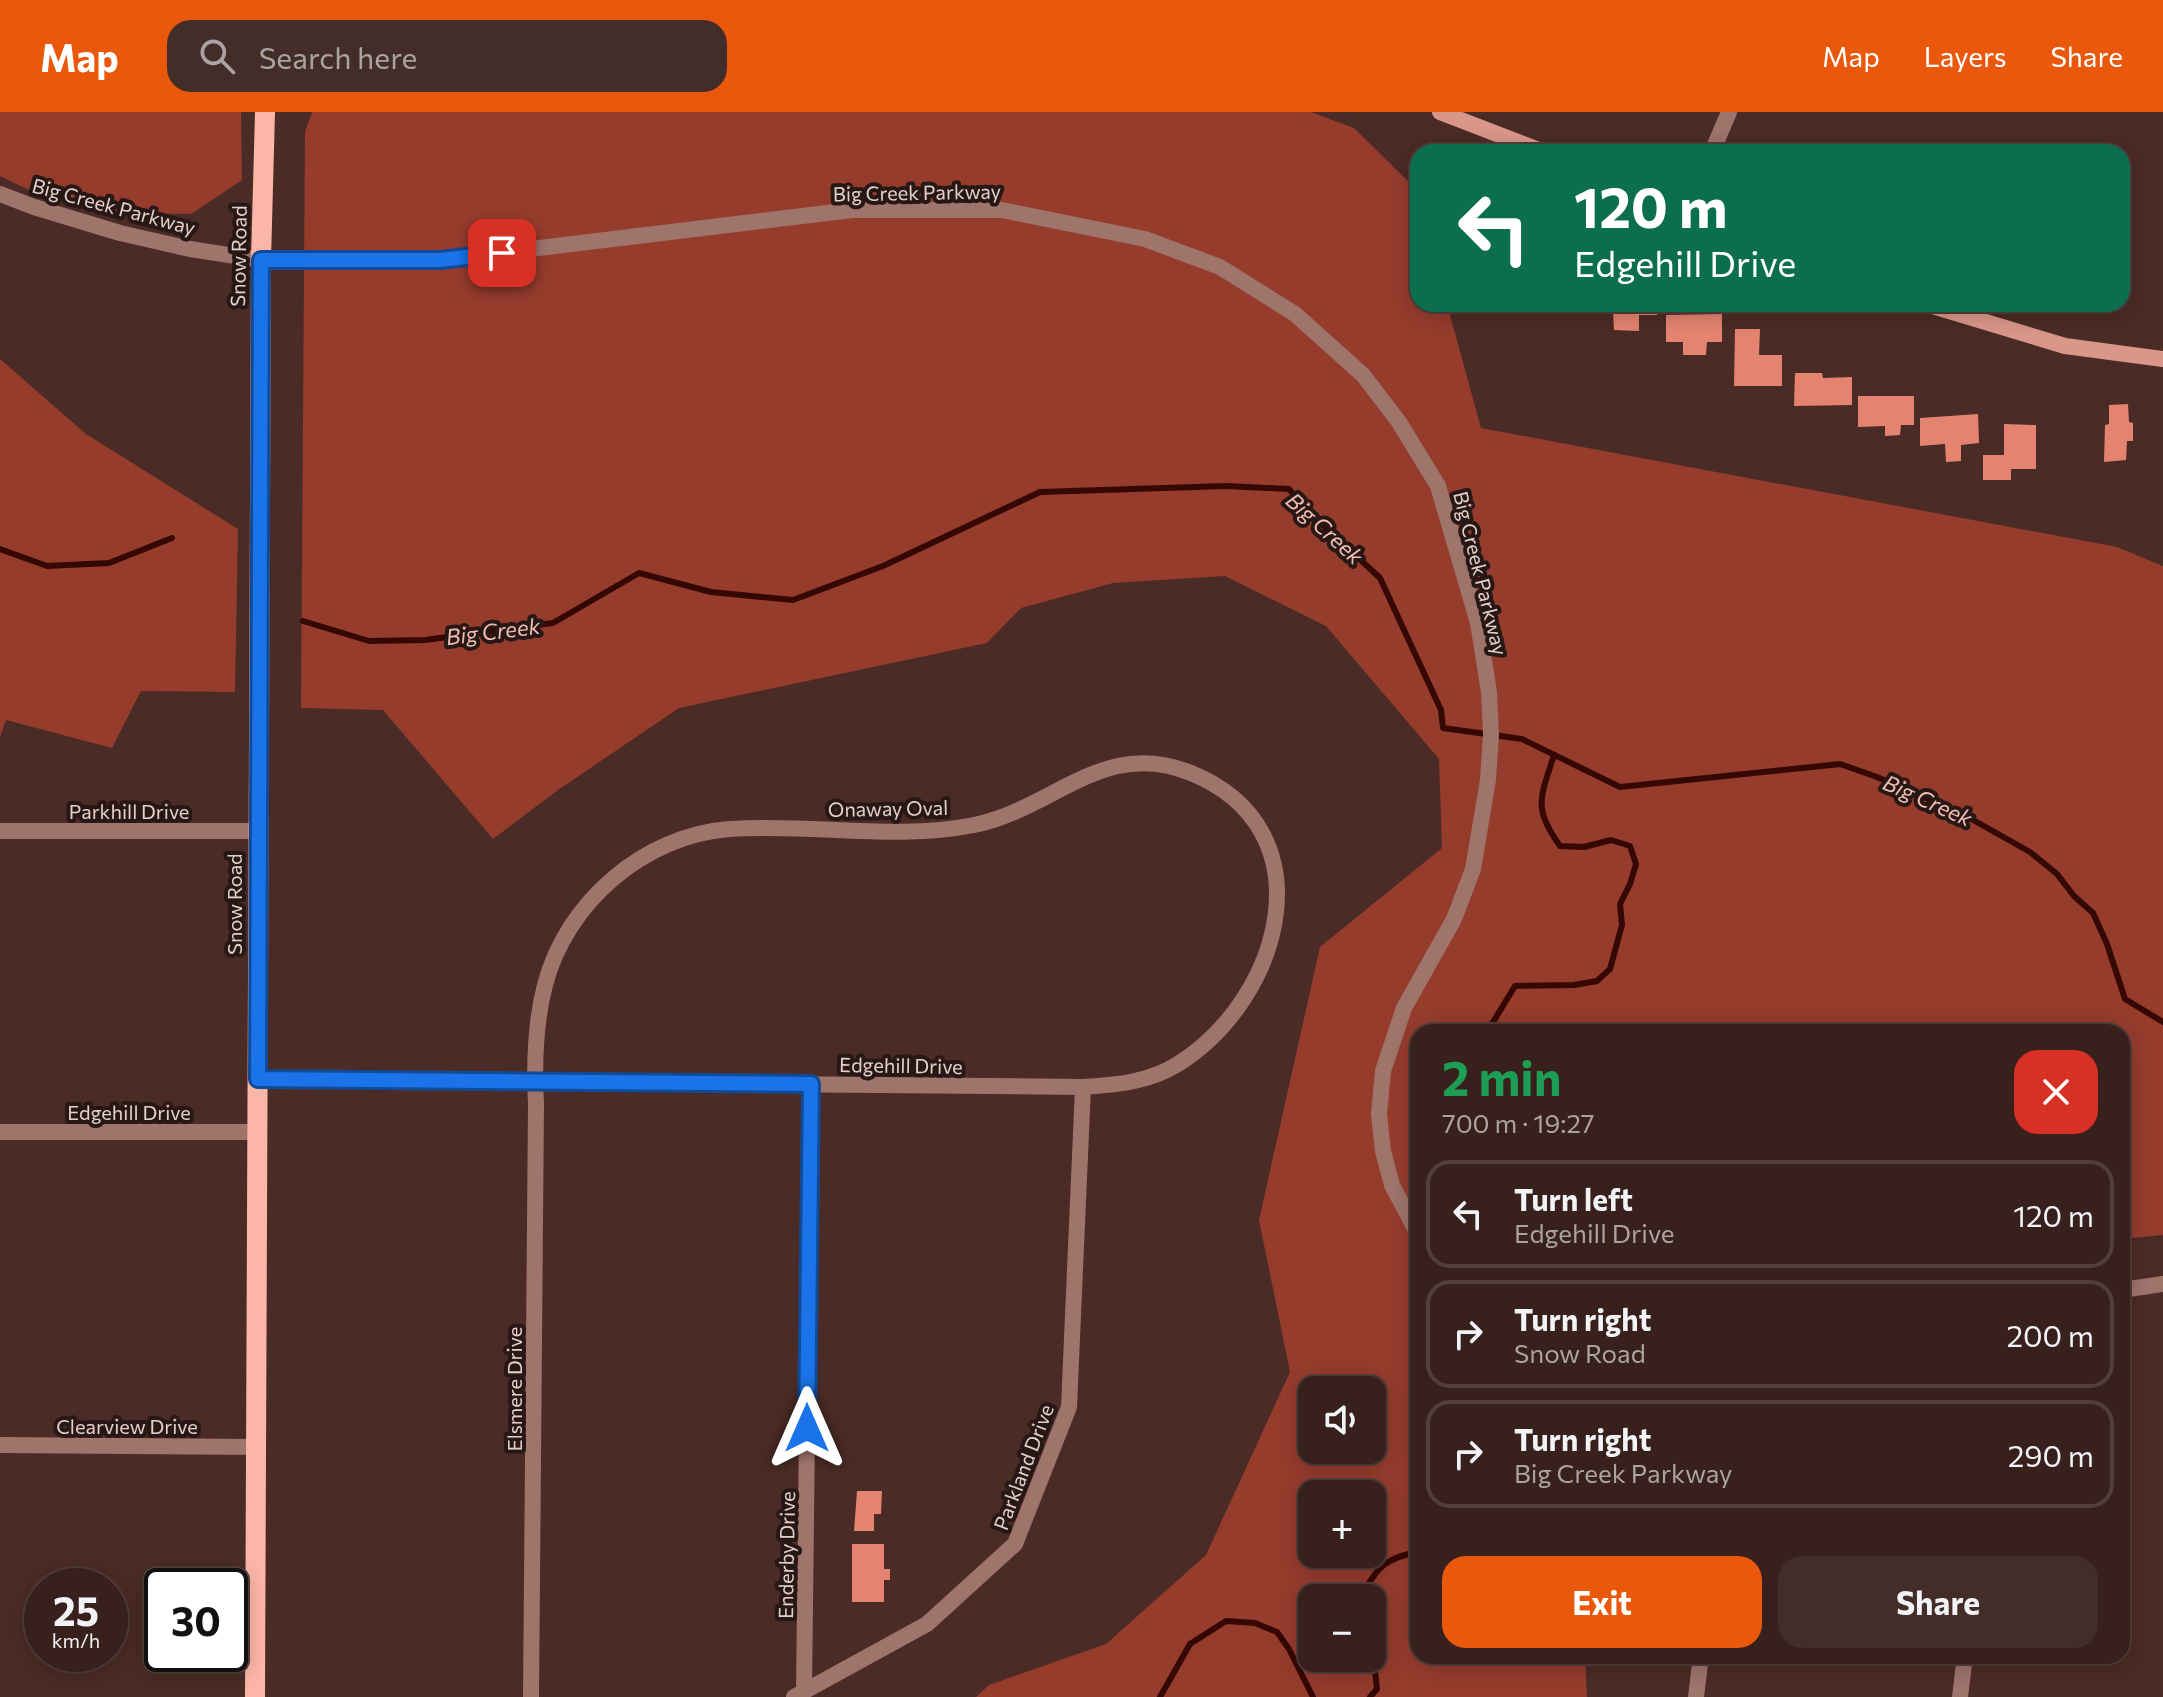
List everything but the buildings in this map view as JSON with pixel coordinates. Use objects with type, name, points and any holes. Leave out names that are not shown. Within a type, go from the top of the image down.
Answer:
[{"type":"main road","name":"Snow Road","points":[[255,1697],[261,260],[265,112]]},
{"type":"main road","points":[[1440,112],[1523,144]]},
{"type":"main road","points":[[1952,312],[2065,346],[2163,359]]},
{"type":"street","points":[[1715,144],[1729,112]]},
{"type":"street","name":"Big Creek Parkway","points":[[0,194],[120,233],[190,249],[261,260],[440,260],[852,210],[1002,210],[1145,239],[1220,267],[1295,314],[1363,375],[1390,410],[1438,486],[1478,623],[1489,692],[1491,735],[1488,780],[1473,869],[1448,930],[1404,1008],[1383,1071],[1379,1114],[1383,1151],[1392,1185],[1410,1219]]},
{"type":"street","name":"Onaway Oval","points":[[535,1081],[540,1009],[556,955],[570,928],[588,904],[610,881],[652,852],[673,842],[725,829],[928,831],[975,825],[1013,815],[1092,772],[1131,762],[1170,766],[1191,773],[1241,802],[1256,823],[1274,864],[1278,887],[1271,942],[1244,997],[1199,1049]]},
{"type":"street","name":"Parkhill Drive","points":[[0,831],[258,831]]},
{"type":"street","name":"Edgehill Drive","points":[[258,1079],[1083,1087],[1149,1078],[1199,1049]]},
{"type":"street","name":"Elsmere Drive","points":[[531,1697],[535,1081]]},
{"type":"street","name":"Enderby Drive","points":[[799,1694],[811,1084]]},
{"type":"street","name":"Parkland Drive","points":[[799,1694],[927,1624],[1015,1544],[1069,1407],[1083,1087]]},
{"type":"street","name":"Edgehill Drive","points":[[0,1132],[258,1132]]},
{"type":"street","points":[[2130,1289],[2163,1284]]},
{"type":"street","name":"Clearview Drive","points":[[0,1445],[255,1447]]},
{"type":"street","points":[[1696,1697],[1700,1664]]},
{"type":"street","points":[[1960,1697],[1964,1664]]},
{"type":"shaded area","points":[[0,112],[241,112],[242,180],[191,214],[120,213],[31,191],[0,176]]},
{"type":"shaded area","points":[[312,112],[1311,112],[1354,128],[1410,183],[1410,312],[1449,312],[1481,428],[2117,547],[2163,566],[2163,1235],[2130,1238],[2130,1024],[1410,1024],[1410,1664],[1585,1664],[1587,1697],[976,1697],[989,1685],[1106,1644],[1206,1555],[1290,1372],[1259,1220],[1320,947],[1442,848],[1439,759],[1326,626],[1225,576],[1113,583],[1021,608],[987,643],[679,708],[558,790],[493,839],[383,710],[301,708],[305,132]]},
{"type":"shaded area","points":[[0,359],[86,434],[238,529],[235,692],[141,691],[112,748],[6,720],[0,737]]},
{"type":"waterway","name":"Big Creek","points":[[303,621],[369,641],[425,640],[553,623],[639,573],[711,592],[793,600],[883,566],[1040,492],[1226,486],[1289,489],[1310,513],[1380,578],[1441,710],[1443,728],[1522,739],[1620,787],[1840,764],[1877,777],[1959,812],[2030,852],[2057,874],[2074,896],[2093,913],[2125,999],[2163,1022]]},
{"type":"waterway","name":"Big Creek","points":[[0,549],[47,566],[109,563],[172,538]]},
{"type":"waterway","points":[[1492,1024],[1515,986],[1574,985],[1597,981],[1610,969],[1622,925],[1620,904],[1636,864],[1630,846],[1611,840],[1584,847],[1560,846],[1542,811],[1543,792],[1554,755]]},
{"type":"waterway","points":[[1368,1584],[1382,1566],[1410,1554]]},
{"type":"waterway","points":[[1160,1697],[1190,1644],[1226,1621],[1255,1623],[1277,1632],[1313,1697]]},
{"type":"waterway","points":[[1370,1697],[1377,1689],[1375,1672]]},
{"type":"route","points":[[502,253],[440,260],[261,260],[258,1079],[811,1084],[807,1428]]}]
